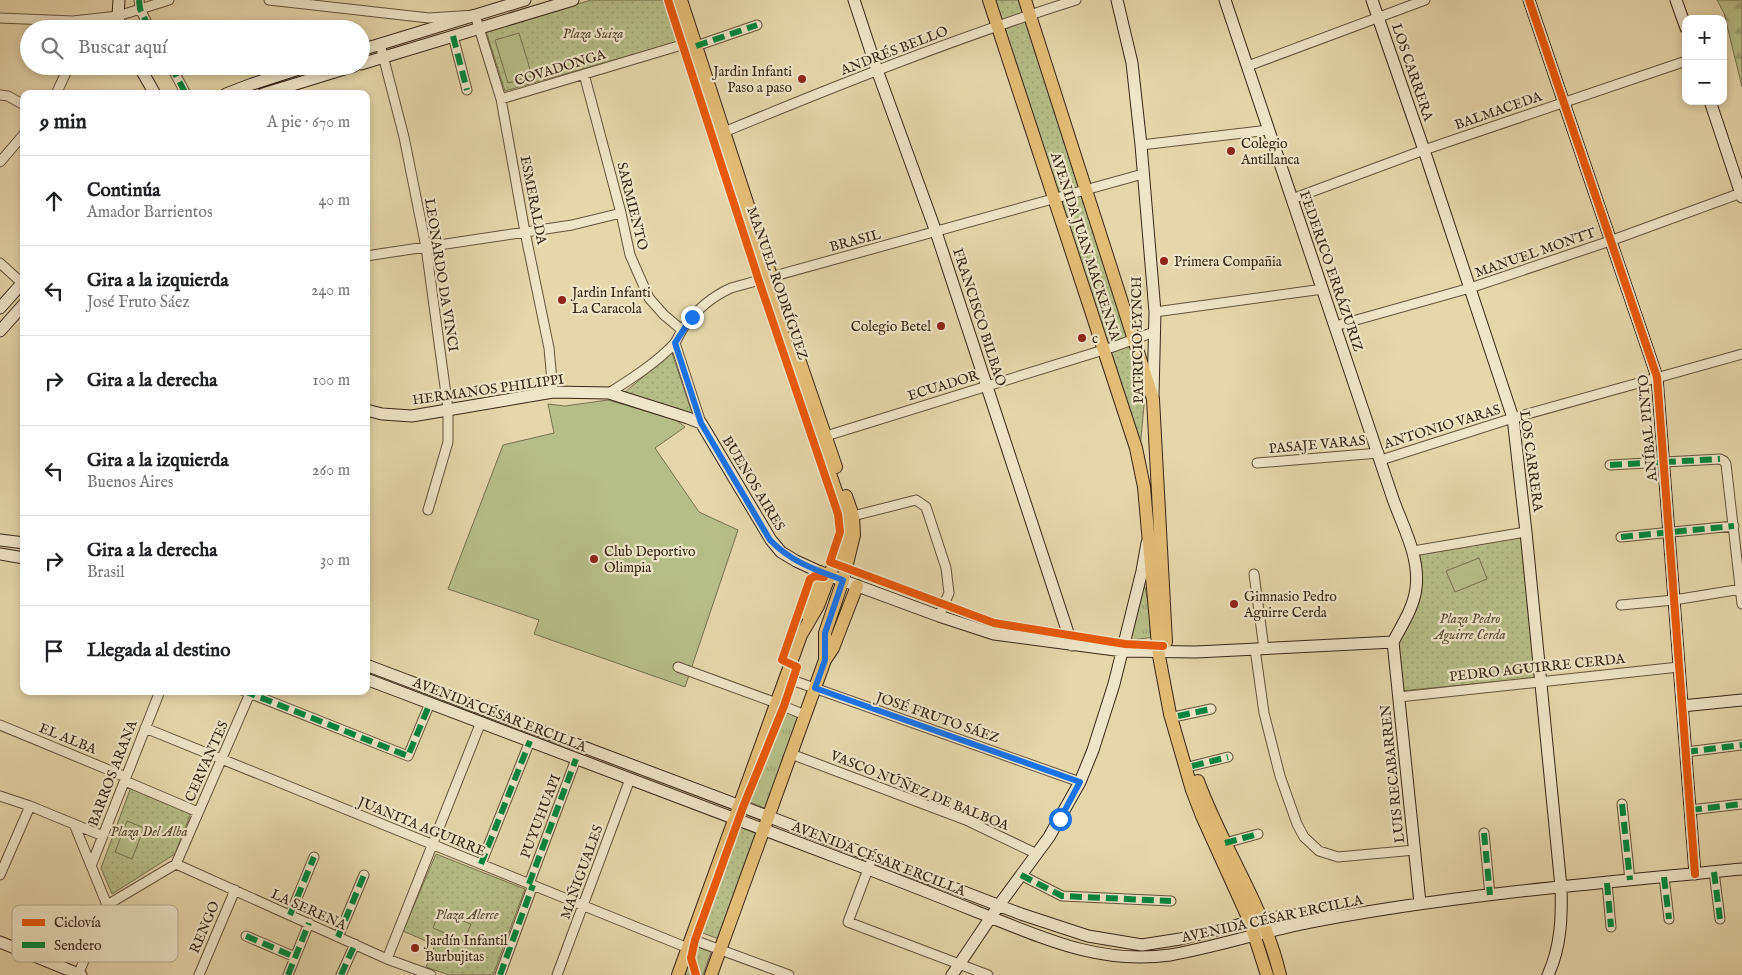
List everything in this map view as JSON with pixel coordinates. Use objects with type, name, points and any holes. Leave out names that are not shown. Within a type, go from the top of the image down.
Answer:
[{"type":"main road","name":"MANUEL RODRÍGUEZ","points":[[670,0],[724,132],[767,278],[826,436],[853,516],[854,536],[843,580],[825,633],[825,660]]},
{"type":"main road","name":"MANUEL RODRÍGUEZ","points":[[678,975],[801,635],[825,574],[844,536],[843,516],[690,45],[681,0]]},
{"type":"main road","name":"AVENIDA JUAN MACKENNA","points":[[989,0],[1136,448],[1144,487],[1162,653]]},
{"type":"main road","name":"AVENIDA JUAN MACKENNA","points":[[1025,0],[1153,399]]},
{"type":"main road","name":"PATRICIO LYNCH","points":[[1153,399],[1162,653]]},
{"type":"main road","points":[[711,975],[825,660],[833,648],[857,586]]},
{"type":"main road","points":[[1162,653],[1192,766],[1258,927],[1267,975]]},
{"type":"main road","points":[[1162,653],[1170,714],[1192,790],[1202,816],[1280,975]]},
{"type":"street","points":[[119,0],[119,20]]},
{"type":"street","points":[[98,20],[118,16],[139,4],[169,0]]},
{"type":"street","points":[[269,0],[429,18],[475,15]]},
{"type":"street","points":[[370,47],[525,0]]},
{"type":"street","points":[[370,61],[572,0]]},
{"type":"street","name":"FRANCISCO BILBAO","points":[[854,0],[877,70],[936,232],[1072,645]]},
{"type":"street","name":"ANDRÉS BELLO","points":[[724,132],[877,70],[1076,0]]},
{"type":"street","name":"PATRICIO LYNCH","points":[[1117,0],[1132,63],[1141,145],[1155,312],[1153,399]]},
{"type":"street","name":"FEDERICO ERRÁZURIZ","points":[[1224,0],[1248,66],[1393,498],[1413,551],[1416,590],[1410,610],[1393,642]]},
{"type":"street","name":"LOS CARRERA","points":[[1372,0],[1513,418],[1542,681],[1561,887],[1562,920],[1556,952],[1548,975]]},
{"type":"street","points":[[1248,66],[1425,0]]},
{"type":"street","name":"ANÍBAL PINTO","points":[[1529,0],[1657,377],[1695,874]]},
{"type":"street","points":[[1676,0],[1682,17]]},
{"type":"street","points":[[139,4],[146,20]]},
{"type":"street","name":"ESMERALDA","points":[[475,15],[501,99],[525,232],[549,348],[553,392]]},
{"type":"street","points":[[0,18],[21,20]]},
{"type":"street","points":[[426,30],[430,27],[429,18]]},
{"type":"street","name":"COVADONGA","points":[[501,99],[757,25]]},
{"type":"street","points":[[453,36],[467,90]]},
{"type":"street","name":"LEONARDO DA VINCI","points":[[380,44],[404,137],[426,247],[448,409],[448,442],[428,510]]},
{"type":"street","name":"BALMACEDA","points":[[1292,200],[1424,150],[1682,62]]},
{"type":"street","name":"SARMIENTO","points":[[584,74],[621,213],[630,256],[649,298],[664,315],[682,330]]},
{"type":"street","points":[[58,90],[65,75]]},
{"type":"street","points":[[144,75],[153,90]]},
{"type":"street","points":[[176,75],[184,90]]},
{"type":"street","points":[[237,90],[280,75]]},
{"type":"street","points":[[281,90],[327,75]]},
{"type":"street","points":[[270,78],[274,90]]},
{"type":"street","points":[[0,96],[8,96],[20,103]]},
{"type":"street","points":[[1711,105],[1741,195]]},
{"type":"street","points":[[1141,145],[1269,130]]},
{"type":"street","points":[[0,162],[20,139]]},
{"type":"street","name":"BRASIL","points":[[609,393],[635,377],[675,343],[682,330],[702,306],[716,295],[731,288],[1143,174]]},
{"type":"street","name":"MANUEL MONTT","points":[[1336,326],[1470,288],[1741,195]]},
{"type":"street","points":[[370,255],[572,225],[621,213]]},
{"type":"street","points":[[0,263],[20,280]]},
{"type":"street","points":[[0,308],[20,286]]},
{"type":"street","points":[[1155,312],[1323,289]]},
{"type":"street","points":[[0,331],[20,308]]},
{"type":"street","name":"ECUADOR","points":[[826,436],[1134,340],[1154,332]]},
{"type":"street","name":"BUENOS AIRES","points":[[675,343],[701,423],[770,540],[781,552],[825,574],[994,634],[1123,651],[1135,655],[1162,653]]},
{"type":"street","name":"ANTONIO VARAS","points":[[1380,456],[1742,354]]},
{"type":"street","name":"HERMANOS PHILIPPI","points":[[370,411],[382,414],[412,416],[553,392],[609,393],[701,423]]},
{"type":"street","name":"PASAJE VARAS","points":[[1257,463],[1380,456]]},
{"type":"street","points":[[1610,465],[1663,461],[1720,459],[1724,461],[1726,464],[1734,526],[1742,604]]},
{"type":"street","points":[[853,516],[916,500],[926,507],[946,568],[949,594],[939,616]]},
{"type":"street","points":[[1622,537],[1734,526]]},
{"type":"street","points":[[1413,551],[1526,532]]},
{"type":"street","name":"AVENIDA JUAN MACKENNA","points":[[952,975],[999,905],[1037,854],[1060,819],[1080,782],[1099,733],[1123,651],[1142,571],[1148,534]]},
{"type":"street","points":[[0,540],[20,542]]},
{"type":"street","points":[[0,554],[20,557]]},
{"type":"street","points":[[1254,574],[1264,713],[1280,776],[1297,824],[1304,837],[1319,851],[1338,857],[1414,850]]},
{"type":"street","points":[[1621,606],[1741,590]]},
{"type":"street","points":[[1162,653],[1393,642]]},
{"type":"street","name":"LUIS RECABARREN","points":[[1393,642],[1420,903]]},
{"type":"street","name":"AVENIDA CÉSAR ERCILLA","points":[[370,666],[769,816],[1044,923],[1072,932],[1142,945],[1197,935],[1320,920],[1420,903],[1742,869]]},
{"type":"street","name":"PEDRO AGUIRRE CERDA","points":[[1399,696],[1679,667]]},
{"type":"street","points":[[678,668],[777,703],[805,715]]},
{"type":"street","name":"JOSÉ FRUTO SÁEZ","points":[[786,678],[1080,782]]},
{"type":"street","name":"AVENIDA CÉSAR ERCILLA","points":[[370,681],[1069,947],[1098,954],[1136,958],[1164,956],[1194,950],[1258,927]]},
{"type":"street","name":"BARROS ARANA","points":[[91,866],[158,695]]},
{"type":"street","name":"CERVANTES","points":[[176,864],[248,695]]},
{"type":"street","points":[[256,695],[408,756],[430,704]]},
{"type":"street","points":[[1682,706],[1742,700]]},
{"type":"street","points":[[1178,716],[1211,709]]},
{"type":"street","points":[[387,959],[481,722]]},
{"type":"street","name":"EL ALBA","points":[[0,725],[198,812]]},
{"type":"street","name":"JUANITA AGUIRRE","points":[[145,728],[583,905],[690,943],[720,950],[790,975]]},
{"type":"street","points":[[481,864],[530,741]]},
{"type":"street","points":[[1686,752],[1742,745]]},
{"type":"street","name":"VASCO NÚÑEZ DE BALBOA","points":[[791,754],[966,820],[1037,854]]},
{"type":"street","points":[[1192,766],[1228,757]]},
{"type":"street","name":"PUYUHUAPI","points":[[500,975],[576,759]]},
{"type":"street","name":"MAÑIGUALES","points":[[558,975],[630,779]]},
{"type":"street","points":[[0,796],[30,806],[103,836]]},
{"type":"street","points":[[1622,804],[1630,880]]},
{"type":"street","points":[[1690,810],[1742,804]]},
{"type":"street","points":[[0,875],[30,806]]},
{"type":"street","points":[[74,824],[107,905],[176,864]]},
{"type":"street","points":[[1484,833],[1490,895]]},
{"type":"street","points":[[1225,843],[1258,834]]},
{"type":"street","points":[[873,856],[848,922],[988,975]]},
{"type":"street","points":[[290,915],[314,857]]},
{"type":"street","name":"LA SERENA","points":[[176,864],[387,959],[432,975]]},
{"type":"street","points":[[1714,872],[1720,919]]},
{"type":"street","points":[[338,937],[364,875]]},
{"type":"street","points":[[1021,875],[1062,896],[1171,900]]},
{"type":"street","points":[[1664,877],[1669,920]]},
{"type":"street","points":[[1607,883],[1612,927]]},
{"type":"street","name":"RENGO","points":[[199,975],[235,890]]},
{"type":"street","points":[[288,975],[308,923]]},
{"type":"street","points":[[1069,947],[1075,942],[1075,934],[1072,932]]},
{"type":"street","points":[[1194,950],[1198,942],[1197,935]]},
{"type":"street","points":[[246,936],[295,957]]},
{"type":"street","points":[[0,942],[12,947]]},
{"type":"street","points":[[341,975],[355,944]]},
{"type":"street","points":[[1136,958],[1137,951],[1142,945]]},
{"type":"street","points":[[48,962],[79,975],[84,962]]},
{"type":"green space","name":"Plaza Suiza","points":[[591,0],[663,0],[677,42],[505,91],[486,31]]},
{"type":"green space","points":[[990,0],[1021,0],[1146,384],[1140,449]]},
{"type":"green space","points":[[1717,0],[1742,0],[1742,87],[1727,25],[1727,15]]},
{"type":"green space","points":[[519,33],[532,76],[508,83],[495,40]]},
{"type":"green space","points":[[672,353],[693,416],[625,392]]},
{"type":"green space","name":"Club Deportivo Olimpia","points":[[608,400],[676,420],[685,427],[655,448],[699,512],[738,530],[685,687],[534,634],[539,620],[448,589],[503,445],[554,433],[548,404],[565,406]]},
{"type":"green space","name":"Plaza Pedro Aguirre Cerda","points":[[1521,537],[1535,678],[1400,691],[1396,643],[1412,611],[1416,554]]},
{"type":"green space","points":[[1479,558],[1487,579],[1455,592],[1446,571]]},
{"type":"green space","points":[[1145,587],[1155,637],[1131,640],[1139,593]]},
{"type":"green space","points":[[780,708],[800,715],[767,809],[747,801]]},
{"type":"green space","name":"Plaza Del Alba","points":[[131,787],[191,813],[175,854],[112,894],[101,868]]},
{"type":"green space","points":[[127,821],[144,828],[132,859],[115,852]]},
{"type":"green space","points":[[735,824],[757,832],[719,939],[697,931]]},
{"type":"green space","name":"Plaza Alerce","points":[[436,854],[525,889],[493,975],[449,975],[426,967],[435,945],[403,931]]},
{"type":"green space","points":[[439,912],[471,924],[464,941],[433,928]]},
{"type":"green space","points":[[692,945],[711,952],[703,975],[682,975]]},
{"type":"marked path","points":[[139,0],[140,9],[146,20]]},
{"type":"marked path","points":[[696,46],[757,25]]},
{"type":"marked path","points":[[453,36],[467,90]]},
{"type":"marked path","points":[[176,75],[184,90]]},
{"type":"marked path","points":[[1610,465],[1720,459]]},
{"type":"marked path","points":[[1621,537],[1734,526]]},
{"type":"marked path","points":[[254,695],[408,756],[430,703]]},
{"type":"marked path","points":[[1178,716],[1211,709]]},
{"type":"marked path","points":[[481,864],[530,741]]},
{"type":"marked path","points":[[1686,752],[1742,745]]},
{"type":"marked path","points":[[1192,766],[1228,757]]},
{"type":"marked path","points":[[529,884],[576,759]]},
{"type":"marked path","points":[[1622,804],[1630,880]]},
{"type":"marked path","points":[[1690,810],[1742,804]]},
{"type":"marked path","points":[[1484,833],[1490,895]]},
{"type":"marked path","points":[[1225,843],[1258,834]]},
{"type":"marked path","points":[[290,915],[314,857]]},
{"type":"marked path","points":[[1714,872],[1720,919]]},
{"type":"marked path","points":[[338,937],[364,875]]},
{"type":"marked path","points":[[1021,875],[1062,896],[1171,901]]},
{"type":"marked path","points":[[1664,877],[1669,919]]},
{"type":"marked path","points":[[1607,883],[1611,927]]},
{"type":"marked path","points":[[500,975],[533,885]]},
{"type":"marked path","points":[[288,975],[309,923]]},
{"type":"marked path","points":[[246,936],[295,957]]},
{"type":"marked path","points":[[341,975],[355,944]]},
{"type":"cycle path","points":[[668,0],[759,281],[838,514],[840,532],[830,562],[994,623],[1125,644],[1163,646]]},
{"type":"cycle path","points":[[1529,0],[1657,377],[1695,874]]},
{"type":"cycle path","points":[[696,975],[691,958],[695,940],[743,807],[784,706],[797,667],[782,660],[810,579],[815,576],[824,577]]},
{"type":"place","name":"Jardin Infanti Paso a paso","points":[[802,79]]},
{"type":"place","name":"Colegio Antillanca","points":[[1231,151]]},
{"type":"place","name":"Primera Compañia","points":[[1164,261]]},
{"type":"place","name":"Jardin Infanti La Caracola","points":[[562,300]]},
{"type":"place","name":"Colegio Betel","points":[[941,326]]},
{"type":"place","name":"c","points":[[1082,338]]},
{"type":"place","name":"Club Deportivo Olimpia","points":[[594,559]]},
{"type":"place","name":"Gimnasio Pedro Aguirre Cerda","points":[[1234,604]]},
{"type":"place","name":"Jardín Infantil Burbujitas","points":[[415,948]]},
{"type":"route","points":[[692,317],[675,343],[701,423],[770,540],[781,552],[796,561],[843,580],[825,633],[825,660],[815,688],[1080,782],[1060,819]]}]
